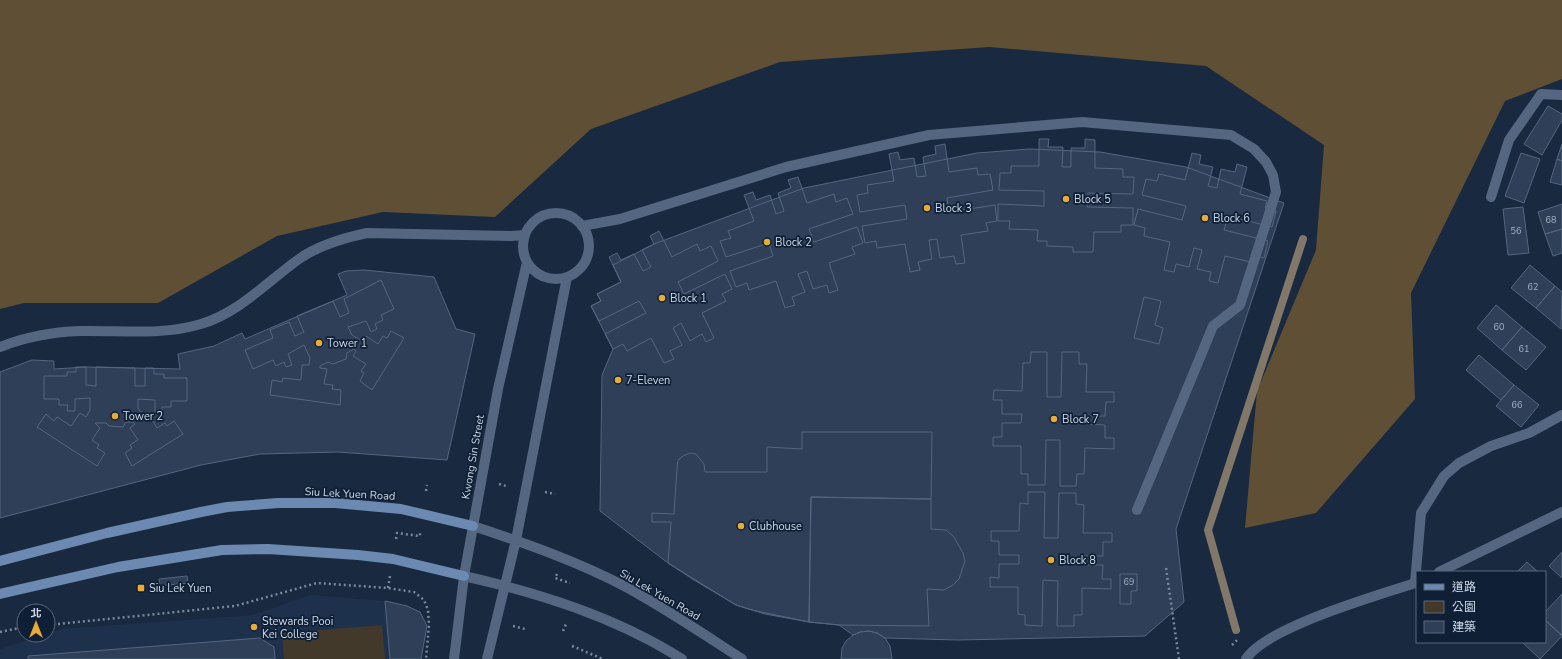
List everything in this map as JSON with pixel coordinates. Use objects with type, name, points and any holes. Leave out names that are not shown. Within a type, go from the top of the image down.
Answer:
[{"type":"main road","name":"Siu Lek Yuen Road","points":[[0,560],[107,533],[201,512],[227,507],[263,504],[335,503],[367,505],[423,513],[473,526]]},
{"type":"main road","points":[[0,594],[118,567],[222,550],[268,548],[393,559],[464,576]]},
{"type":"street","points":[[1491,197],[1509,140],[1541,94],[1562,96]]},
{"type":"street","points":[[582,226],[620,219],[786,167],[929,135],[1082,122],[1232,135],[1254,149],[1266,162],[1274,175],[1276,192],[1240,306],[1213,326],[1137,510]]},
{"type":"street","points":[[0,347],[28,338],[54,333],[80,331],[155,333],[179,330],[203,324],[226,313],[246,300],[300,258],[347,237],[367,233],[525,235],[530,226],[537,219],[556,213],[575,219],[582,226],[587,235],[587,255],[583,264],[576,272],[567,277],[549,278],[532,269],[527,262]]},
{"type":"street","name":"Kwong Sin Street","points":[[454,659],[464,576],[498,389],[527,262],[523,244],[525,235]]},
{"type":"street","points":[[487,659],[516,540],[567,277]]},
{"type":"street","points":[[1417,571],[1420,513],[1444,476],[1459,463],[1491,446],[1530,434],[1562,415]]},
{"type":"street","points":[[1441,571],[1562,512]]},
{"type":"street","name":"Siu Lek Yuen Road","points":[[473,526],[516,540],[627,588],[668,611],[742,659]]},
{"type":"street","points":[[464,576],[504,585],[549,599],[618,625],[682,659]]},
{"type":"street","points":[[1246,659],[1249,654],[1264,642],[1309,620],[1416,583]]},
{"type":"path","points":[[426,491],[427,485]]},
{"type":"path","points":[[545,492],[555,494]]},
{"type":"path","points":[[396,539],[397,533],[420,536],[421,527]]},
{"type":"path","points":[[1166,568],[1179,659]]},
{"type":"path","points":[[388,588],[391,572]]},
{"type":"path","points":[[557,572],[555,578],[573,584]]},
{"type":"path","points":[[56,624],[235,606],[316,583],[388,588],[414,592],[424,600],[428,610],[429,625],[426,659]]},
{"type":"path","points":[[563,631],[566,623]]},
{"type":"path","points":[[508,625],[525,629]]},
{"type":"path","points":[[0,632],[16,629]]},
{"type":"path","points":[[572,646],[603,659]]},
{"type":"shaded area","points":[[0,0],[1562,0],[1562,79],[1505,101],[1411,293],[1415,399],[1316,513],[1245,528],[1257,391],[1316,250],[1324,145],[1206,66],[989,47],[780,62],[591,129],[495,217],[383,212],[277,236],[158,303],[24,303],[0,309]]},
{"type":"shaded area","name":"Stewards Pooi Kei College","points":[[310,595],[385,601],[407,606],[420,612],[427,626],[421,659],[0,659],[0,649],[18,643],[56,643],[56,631],[62,629],[253,615]]},
{"type":"green space","points":[[382,625],[385,659],[284,659],[282,633]]},
{"type":"building","points":[[1548,106],[1562,114],[1562,120],[1542,155],[1524,144]]},
{"type":"building","name":"Block 5","points":[[1039,139],[1049,139],[1048,147],[1063,147],[1062,167],[1071,167],[1071,148],[1085,148],[1085,139],[1095,140],[1095,168],[1123,169],[1123,177],[1134,177],[1133,194],[1088,193],[1087,207],[1133,208],[1133,225],[1121,225],[1121,232],[1094,232],[1093,252],[1073,252],[1073,247],[1047,246],[1047,241],[1037,241],[1038,230],[1009,229],[1010,221],[998,221],[998,204],[1044,206],[1044,191],[999,190],[1000,173],[1011,173],[1011,166],[1039,166]]},
{"type":"building","name":"Block 3","points":[[945,144],[949,172],[977,168],[978,175],[990,174],[993,190],[947,198],[949,212],[995,205],[997,221],[986,223],[988,231],[961,235],[965,263],[956,264],[954,256],[940,258],[937,239],[929,240],[932,259],[918,262],[920,270],[910,272],[905,244],[877,248],[876,241],[865,243],[862,226],[907,219],[905,205],[860,212],[857,195],[868,193],[867,185],[894,181],[889,154],[898,152],[900,160],[914,158],[917,177],[926,176],[923,157],[936,154],[935,146]]},
{"type":"building","points":[[1562,144],[1562,161],[1557,159]]},
{"type":"building","points":[[1029,149],[1100,152],[1186,167],[1284,203],[1176,529],[1184,602],[1145,636],[958,640],[885,638],[877,633],[869,631],[860,632],[853,635],[839,625],[809,622],[765,614],[736,605],[668,563],[600,511],[602,375],[613,349],[591,306],[601,301],[597,294],[621,282],[613,265],[654,244],[804,188],[977,153]]},
{"type":"building","name":"Block 6","points":[[1192,153],[1201,155],[1199,164],[1213,167],[1208,186],[1217,188],[1221,169],[1235,172],[1237,164],[1247,167],[1240,194],[1267,201],[1265,208],[1276,211],[1272,227],[1228,216],[1224,230],[1268,241],[1264,258],[1253,255],[1251,262],[1225,256],[1218,283],[1209,281],[1211,272],[1197,269],[1202,250],[1194,248],[1189,267],[1176,264],[1174,272],[1164,270],[1170,242],[1144,236],[1145,228],[1134,225],[1138,209],[1182,220],[1186,206],[1142,195],[1146,179],[1157,181],[1159,174],[1185,180]]},
{"type":"building","points":[[1521,153],[1540,159],[1524,203],[1505,196]]},
{"type":"building","points":[[1557,159],[1562,161],[1562,185],[1550,182]]},
{"type":"building","name":"Block 2","points":[[798,177],[807,203],[834,194],[836,202],[847,198],[853,214],[809,229],[814,242],[857,227],[863,243],[852,247],[855,254],[829,263],[838,290],[829,293],[827,285],[813,289],[807,271],[798,274],[805,292],[792,297],[795,305],[785,308],[776,281],[749,290],[747,283],[736,287],[730,271],[773,256],[769,243],[726,257],[720,241],[731,238],[728,231],[754,221],[744,195],[753,192],[756,200],[770,195],[776,214],[784,211],[778,193],[791,188],[788,180]]},
{"type":"building","points":[[1562,204],[1562,229],[1545,234],[1538,212]]},
{"type":"building","points":[[1523,207],[1529,253],[1508,255],[1503,209]]},
{"type":"building","points":[[1562,229],[1562,253],[1553,256],[1545,234]]},
{"type":"building","name":"Block 1","points":[[659,231],[672,257],[697,244],[700,251],[711,246],[718,261],[678,282],[684,294],[725,274],[732,289],[722,294],[726,301],[702,313],[714,338],[706,342],[702,334],[690,341],[681,323],[673,328],[682,345],[670,351],[674,359],[664,363],[651,338],[627,351],[623,344],[613,349],[605,334],[646,313],[639,301],[599,321],[591,306],[601,301],[597,294],[621,282],[609,257],[617,253],[621,260],[634,254],[643,271],[651,267],[642,250],[654,244],[650,236]]},
{"type":"building","points":[[1530,265],[1555,286],[1536,308],[1511,288]]},
{"type":"building","points":[[364,270],[434,277],[456,329],[475,334],[447,460],[338,452],[260,454],[201,465],[0,518],[0,372],[32,360],[54,361],[54,369],[86,367],[180,369],[178,354],[214,346],[242,333],[245,339],[347,295],[338,274],[346,271]]},
{"type":"building","name":"Tower 1","points":[[381,280],[394,309],[381,315],[383,320],[375,324],[377,329],[371,332],[366,321],[348,327],[352,335],[362,341],[366,336],[378,344],[383,336],[387,338],[391,331],[404,338],[372,390],[360,381],[364,373],[361,371],[366,364],[353,356],[356,351],[354,349],[347,353],[346,359],[333,364],[328,362],[320,366],[320,368],[327,369],[324,384],[333,385],[332,389],[341,390],[340,405],[270,395],[272,380],[282,382],[283,378],[301,380],[302,365],[309,365],[310,358],[304,345],[288,354],[292,365],[286,367],[284,362],[276,366],[273,360],[253,369],[245,350],[273,338],[270,330],[289,322],[295,336],[304,332],[297,316],[333,301],[340,317],[349,313],[344,299]]},
{"type":"building","points":[[1555,286],[1562,292],[1561,329],[1536,308]]},
{"type":"building","points":[[1144,297],[1161,301],[1155,325],[1163,328],[1159,344],[1134,338]]},
{"type":"building","points":[[1496,305],[1522,327],[1502,350],[1477,328]]},
{"type":"building","points":[[1522,327],[1546,347],[1526,370],[1502,350]]},
{"type":"building","name":"Block 7","points":[[1031,352],[1047,352],[1047,397],[1061,397],[1062,352],[1079,352],[1079,364],[1087,364],[1086,392],[1114,392],[1114,402],[1106,402],[1105,416],[1086,416],[1086,424],[1105,425],[1105,438],[1114,438],[1114,449],[1085,448],[1084,474],[1077,474],[1076,486],[1060,486],[1060,440],[1046,440],[1045,485],[1028,485],[1028,474],[1021,474],[1021,446],[993,446],[993,437],[1002,437],[1002,423],[1021,423],[1022,414],[1002,414],[1002,400],[993,400],[994,390],[1022,391],[1023,363],[1030,363]]},
{"type":"building","points":[[1479,355],[1514,385],[1501,400],[1466,370]]},
{"type":"building","name":"Tower 2","points":[[76,367],[86,367],[86,385],[96,386],[96,367],[135,368],[135,386],[145,386],[145,368],[154,368],[154,374],[164,374],[164,378],[187,378],[187,401],[171,401],[171,407],[162,407],[162,412],[155,412],[155,400],[138,399],[138,408],[144,418],[150,416],[157,428],[165,423],[167,426],[174,421],[183,434],[132,466],[125,453],[132,448],[130,445],[138,440],[130,428],[135,424],[133,422],[126,422],[123,427],[109,426],[106,423],[95,423],[100,428],[92,440],[99,445],[97,448],[105,453],[97,466],[37,427],[46,414],[54,421],[57,417],[71,426],[80,413],[86,417],[90,410],[90,398],[75,399],[75,411],[67,411],[68,405],[59,405],[59,399],[44,399],[44,376],[67,376],[67,372],[76,372]]},
{"type":"building","points":[[1514,385],[1539,405],[1521,427],[1496,406]]},
{"type":"building","name":"Clubhouse","points":[[802,432],[932,432],[931,499],[811,497],[809,622],[752,610],[736,605],[694,580],[668,563],[671,522],[652,522],[652,513],[674,514],[678,460],[683,456],[690,453],[696,454],[704,464],[705,472],[767,472],[767,447],[802,449]]},
{"type":"building","name":"Block 8","points":[[1028,492],[1045,492],[1044,538],[1058,538],[1059,493],[1076,493],[1076,504],[1084,505],[1083,533],[1112,533],[1112,542],[1103,542],[1103,556],[1083,556],[1083,565],[1103,565],[1102,579],[1111,579],[1111,589],[1082,588],[1082,615],[1074,615],[1074,626],[1057,626],[1058,581],[1043,580],[1042,626],[1025,625],[1025,615],[1018,614],[1018,587],[990,587],[990,577],[999,578],[999,564],[1019,564],[1019,555],[999,555],[999,541],[991,541],[991,531],[1019,531],[1020,503],[1028,504]]},
{"type":"building","name":"Clubhouse","points":[[811,497],[931,499],[931,529],[946,530],[954,537],[963,553],[965,561],[959,579],[953,585],[944,590],[927,589],[929,626],[839,625],[809,622]]},
{"type":"building","points":[[1562,552],[1562,578],[1549,566]]},
{"type":"building","points":[[1527,562],[1537,571],[1518,571]]},
{"type":"building","points":[[1120,574],[1137,574],[1137,591],[1131,591],[1131,604],[1120,604]]},
{"type":"building","points":[[187,576],[188,583],[160,586],[159,579]]},
{"type":"building","points":[[1562,594],[1562,635],[1546,621],[1546,611]]},
{"type":"building","points":[[385,601],[407,606],[420,612],[427,626],[421,659],[390,659]]},
{"type":"building","points":[[1546,621],[1562,636],[1540,659],[1523,643],[1546,643]]},
{"type":"building","points":[[869,631],[877,633],[885,638],[890,646],[892,659],[841,659],[842,648],[846,641],[853,635],[860,632]]},
{"type":"building","points":[[260,638],[274,647],[275,659],[28,659],[28,656]]},
{"type":"waterway","points":[[1236,630],[1208,530],[1303,239]]},
{"type":"place","name":"Block 5","points":[[1066,199]]},
{"type":"place","name":"Block 3","points":[[927,208]]},
{"type":"place","name":"Block 6","points":[[1205,218]]},
{"type":"place","name":"Block 2","points":[[767,242]]},
{"type":"place","name":"Block 1","points":[[662,298]]},
{"type":"place","name":"Tower 1","points":[[319,343]]},
{"type":"place","name":"7-Eleven","points":[[618,380]]},
{"type":"place","name":"Tower 2","points":[[115,416]]},
{"type":"place","name":"Block 7","points":[[1054,419]]},
{"type":"place","name":"Clubhouse","points":[[741,526]]},
{"type":"place","name":"Block 8","points":[[1051,560]]},
{"type":"place","name":"Siu Lek Yuen","points":[[141,588]]},
{"type":"place","name":"Stewards Pooi Kei College","points":[[254,627]]}]
